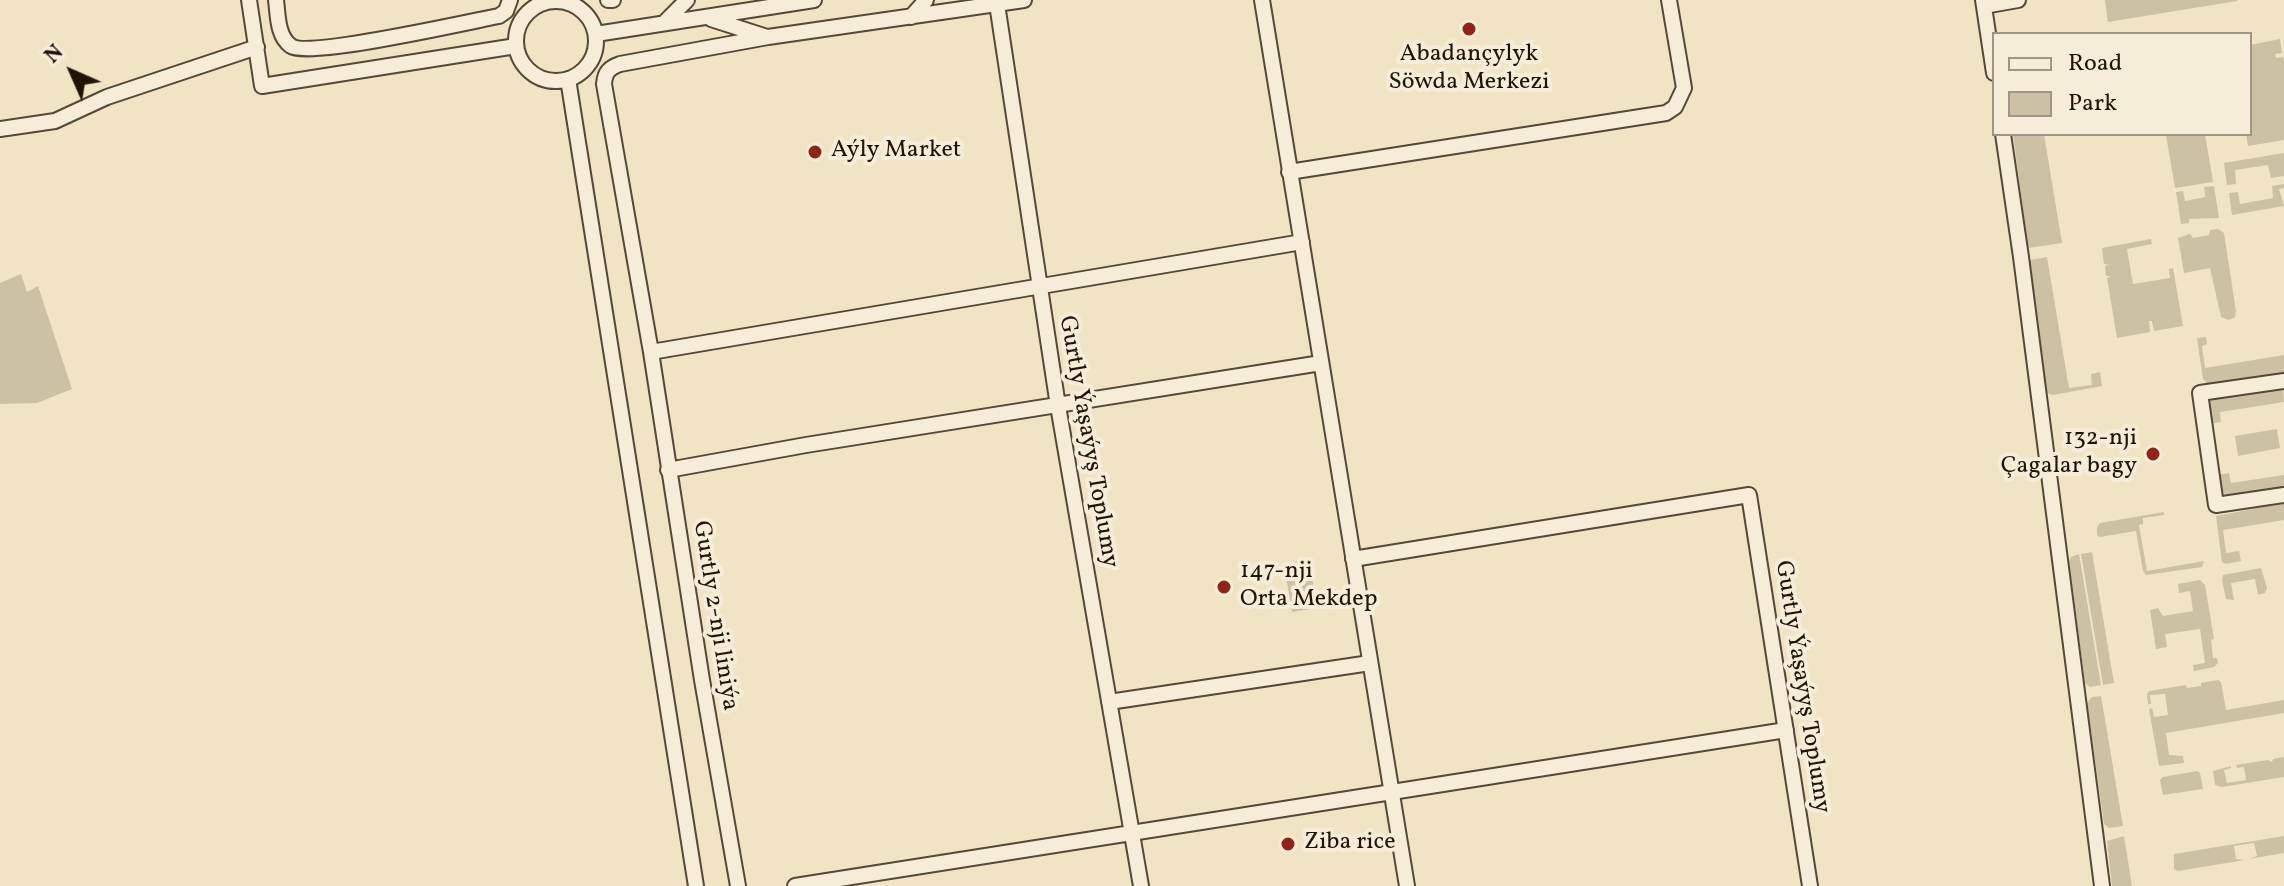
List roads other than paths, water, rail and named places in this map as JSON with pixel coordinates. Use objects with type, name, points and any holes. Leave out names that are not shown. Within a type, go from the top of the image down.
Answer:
[{"type":"street","points":[[249,0],[262,86],[516,46]]},
{"type":"street","points":[[276,0],[282,36],[298,49],[340,45],[499,16],[506,11],[510,0]]},
{"type":"street","points":[[665,22],[687,0]]},
{"type":"street","points":[[596,34],[814,0]]},
{"type":"street","points":[[911,17],[926,0]]},
{"type":"street","points":[[707,18],[768,37],[1024,0]]},
{"type":"street","points":[[1262,0],[1407,886]]},
{"type":"street","points":[[1289,172],[1666,113],[1675,107],[1684,88],[1669,0]]},
{"type":"street","points":[[1992,59],[1984,3],[2018,0]]},
{"type":"street","points":[[551,1],[568,2],[581,9],[591,20],[596,34],[596,49],[590,62],[581,73],[568,79],[552,81],[537,77],[521,61],[516,46],[517,30],[525,16],[537,5],[551,1]]},
{"type":"street","name":"Gurtly Ýaşaýyş Toplumy","points":[[997,4],[1058,406],[1141,886]]},
{"type":"street","name":"Gurtly 2-nji liniýa","points":[[738,886],[604,84],[610,68],[620,64],[768,37]]},
{"type":"street","points":[[0,129],[55,121],[107,97],[257,47]]},
{"type":"street","points":[[568,79],[696,886]]},
{"type":"street","points":[[2003,136],[2102,886]]},
{"type":"street","points":[[651,352],[1302,242]]},
{"type":"street","points":[[668,470],[1321,363]]},
{"type":"street","points":[[2284,381],[2200,393],[2216,505],[2284,495]]},
{"type":"street","name":"Gurtly Ýaşaýyş Toplumy","points":[[1353,559],[1749,495],[1810,886]]},
{"type":"street","points":[[1109,702],[1370,663]]},
{"type":"street","points":[[795,886],[1786,730]]},
{"type":"place","name":"Abadançylyk Söwda Merkezi","points":[[1469,29]]},
{"type":"place","name":"Aýly Market","points":[[815,152]]},
{"type":"place","name":"132-nji Çagalar bagy","points":[[2153,454]]},
{"type":"place","name":"147-nji Orta Mekdep","points":[[1224,587]]},
{"type":"place","name":"Ziba rice","points":[[1288,844]]}]
